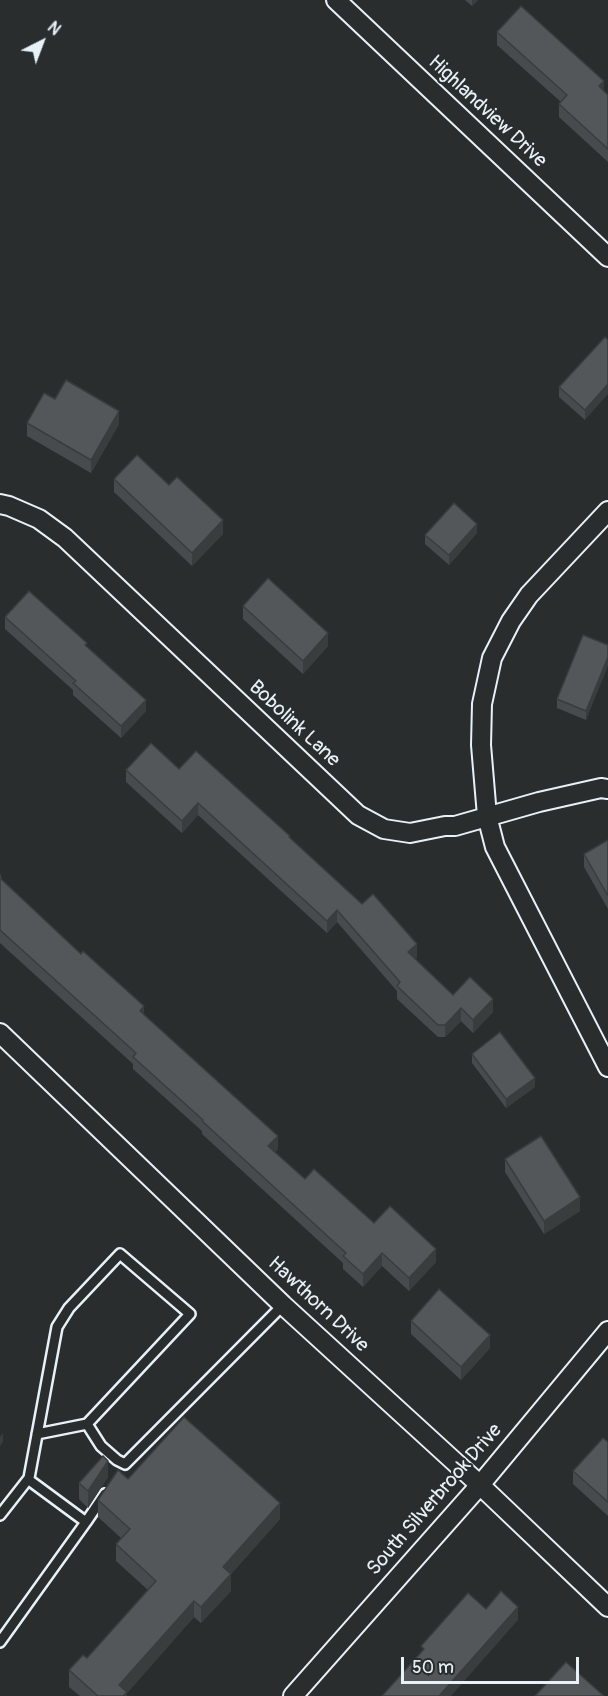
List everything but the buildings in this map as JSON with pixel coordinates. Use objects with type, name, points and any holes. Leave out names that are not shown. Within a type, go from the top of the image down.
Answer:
[{"type":"street","name":"Highlandview Drive","points":[[336,0],[608,257]]},
{"type":"street","name":"Bobolink Lane","points":[[0,504],[39,519],[65,538],[358,815],[384,829],[410,833],[455,826],[487,816],[608,789]]},
{"type":"street","points":[[608,511],[529,596],[511,621],[492,658],[482,704],[481,745],[487,816],[495,847],[608,1067]]},
{"type":"street","name":"Hawthorn Drive","points":[[0,1033],[283,1305],[480,1485],[608,1607]]},
{"type":"street","name":"South Silverbrook Drive","points":[[293,1696],[480,1485],[608,1331]]},
{"type":"lane","points":[[0,1515],[29,1478],[37,1434],[57,1327],[69,1308],[120,1254],[190,1314],[87,1424],[37,1434]]},
{"type":"lane","points":[[119,1473],[125,1464],[283,1305]]},
{"type":"lane","points":[[87,1424],[100,1446],[125,1464]]},
{"type":"lane","points":[[29,1478],[86,1522]]},
{"type":"lane","points":[[0,1642],[108,1489]]}]
